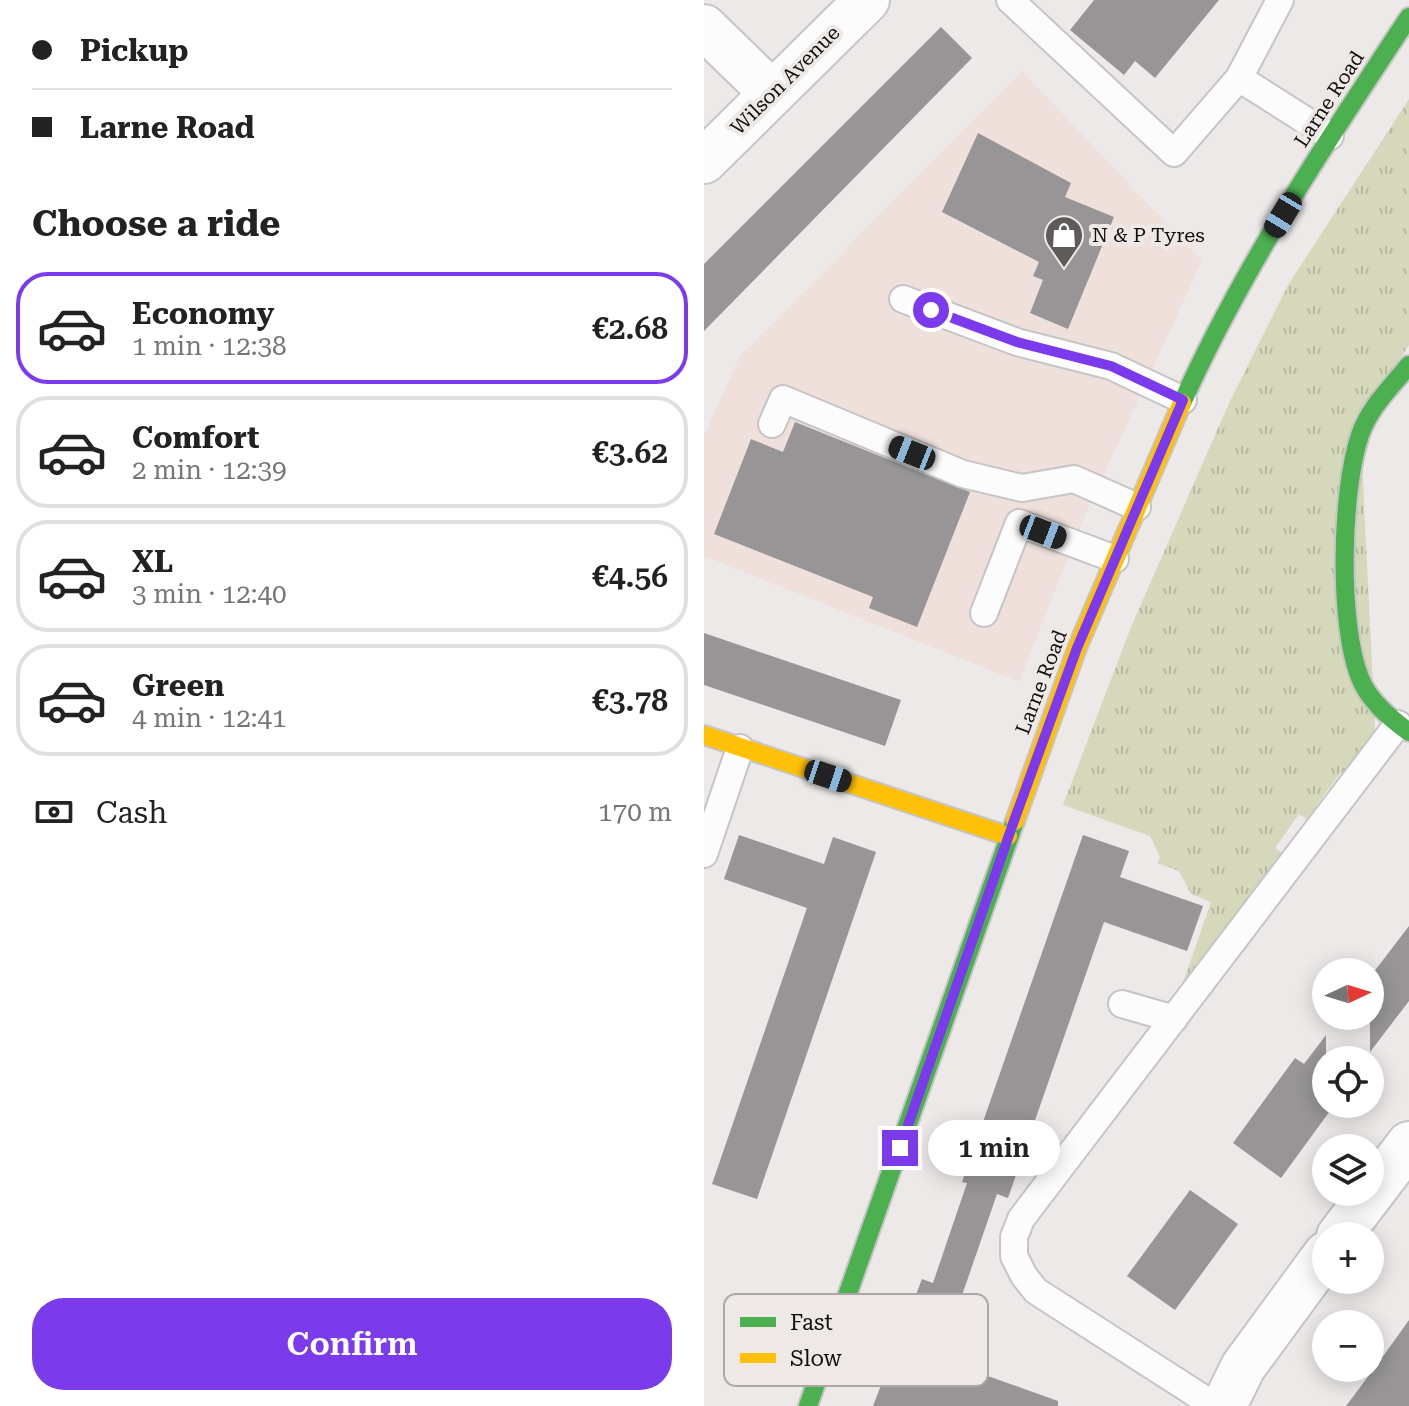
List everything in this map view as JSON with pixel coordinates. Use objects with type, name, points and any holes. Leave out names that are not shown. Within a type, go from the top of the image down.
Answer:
[{"type":"street","name":"Wilson Avenue","points":[[704,161],[867,0]]},
{"type":"street","name":"Larne Road","points":[[847,1294],[1077,648],[1183,400],[1221,320],[1330,136],[1409,17]]},
{"type":"street","points":[[704,27],[772,93]]},
{"type":"street","points":[[1403,728],[1361,681],[1350,648],[1348,501],[1353,459],[1363,426],[1409,365]]},
{"type":"street","points":[[704,735],[1008,836]]},
{"type":"street","points":[[1350,1222],[1409,1144]]},
{"type":"street","points":[[1224,1406],[1243,1367],[1312,1273]]},
{"type":"street","name":"Larne Road","points":[[808,1406],[815,1386]]},
{"type":"lane","points":[[1010,0],[1174,153],[1239,78],[1280,0]]},
{"type":"lane","points":[[1239,78],[1330,136]]},
{"type":"lane","points":[[903,299],[1017,342],[1111,366],[1183,400]]},
{"type":"lane","points":[[772,424],[783,399],[963,474],[1022,488],[1074,479],[1137,507]]},
{"type":"lane","points":[[984,613],[1019,523],[1115,559]]},
{"type":"lane","points":[[1215,1406],[1041,1295],[1024,1276],[1013,1251],[1014,1237],[1021,1219],[1403,728]]},
{"type":"lane","points":[[704,854],[740,748]]},
{"type":"lane","points":[[1122,1004],[1174,1019]]},
{"type":"shaded area","points":[[1022,71],[1202,261],[1083,520],[1019,682],[704,556],[704,436],[740,356]]},
{"type":"green space","points":[[1409,99],[1409,345],[1360,420],[1375,728],[1371,748],[1350,778],[1341,772],[1318,803],[1327,810],[1317,826],[1299,814],[1275,848],[1290,858],[1190,988],[1183,983],[1211,902],[1191,894],[1179,871],[1157,863],[1160,857],[1150,836],[1063,805],[1131,627],[1230,401],[1288,285]]},
{"type":"building","points":[[1094,0],[1219,0],[1155,78],[1135,61],[1124,75],[1070,30]]},
{"type":"building","points":[[941,27],[972,58],[704,331],[704,264]]},
{"type":"building","points":[[978,133],[1071,183],[1065,197],[1114,217],[1068,329],[1030,313],[1043,280],[1033,276],[1039,262],[942,212]]},
{"type":"building","points":[[795,422],[970,492],[917,627],[869,608],[873,597],[714,534],[751,439],[783,452]]},
{"type":"building","points":[[704,633],[901,700],[885,746],[704,685]]},
{"type":"building","points":[[739,835],[824,864],[833,837],[876,852],[757,1199],[712,1184],[807,908],[724,879]]},
{"type":"building","points":[[1083,835],[1129,851],[1120,877],[1203,906],[1187,951],[1104,922],[1008,1198],[997,1194],[962,1294],[916,1294],[922,1279],[933,1283],[967,1183],[962,1182]]},
{"type":"building","points":[[1409,926],[1409,1001],[1375,1046],[1370,1046],[1370,1030],[1384,1030],[1384,959]]},
{"type":"building","points":[[1326,1035],[1326,1046],[1318,1046]]},
{"type":"building","points":[[1312,1053],[1312,1118],[1325,1118],[1281,1178],[1233,1143],[1295,1058],[1304,1064]]},
{"type":"building","points":[[1190,1190],[1238,1224],[1175,1310],[1127,1276]]},
{"type":"building","points":[[1409,1320],[1409,1406],[1346,1406],[1364,1382],[1384,1382],[1384,1355]]},
{"type":"building","points":[[988,1376],[1058,1401],[1058,1406],[873,1406],[881,1386],[988,1386]]},
{"type":"traffic: fast","points":[[1182,403],[1259,254],[1409,17]]},
{"type":"traffic: fast","points":[[1409,365],[1375,407],[1360,435],[1349,489],[1345,557],[1348,625],[1360,678],[1374,702],[1409,732]]},
{"type":"traffic: fast","points":[[848,1294],[1015,821]]},
{"type":"traffic: fast","points":[[808,1406],[815,1386]]},
{"type":"traffic: slow","points":[[1015,821],[1077,648],[1182,403]]},
{"type":"traffic: slow","points":[[704,735],[1008,836]]},
{"type":"place","name":"N & P Tyres","points":[[1064,269]]},
{"type":"route","points":[[900,1148],[1077,648],[1183,400],[1111,366],[1017,342],[931,310]]}]
